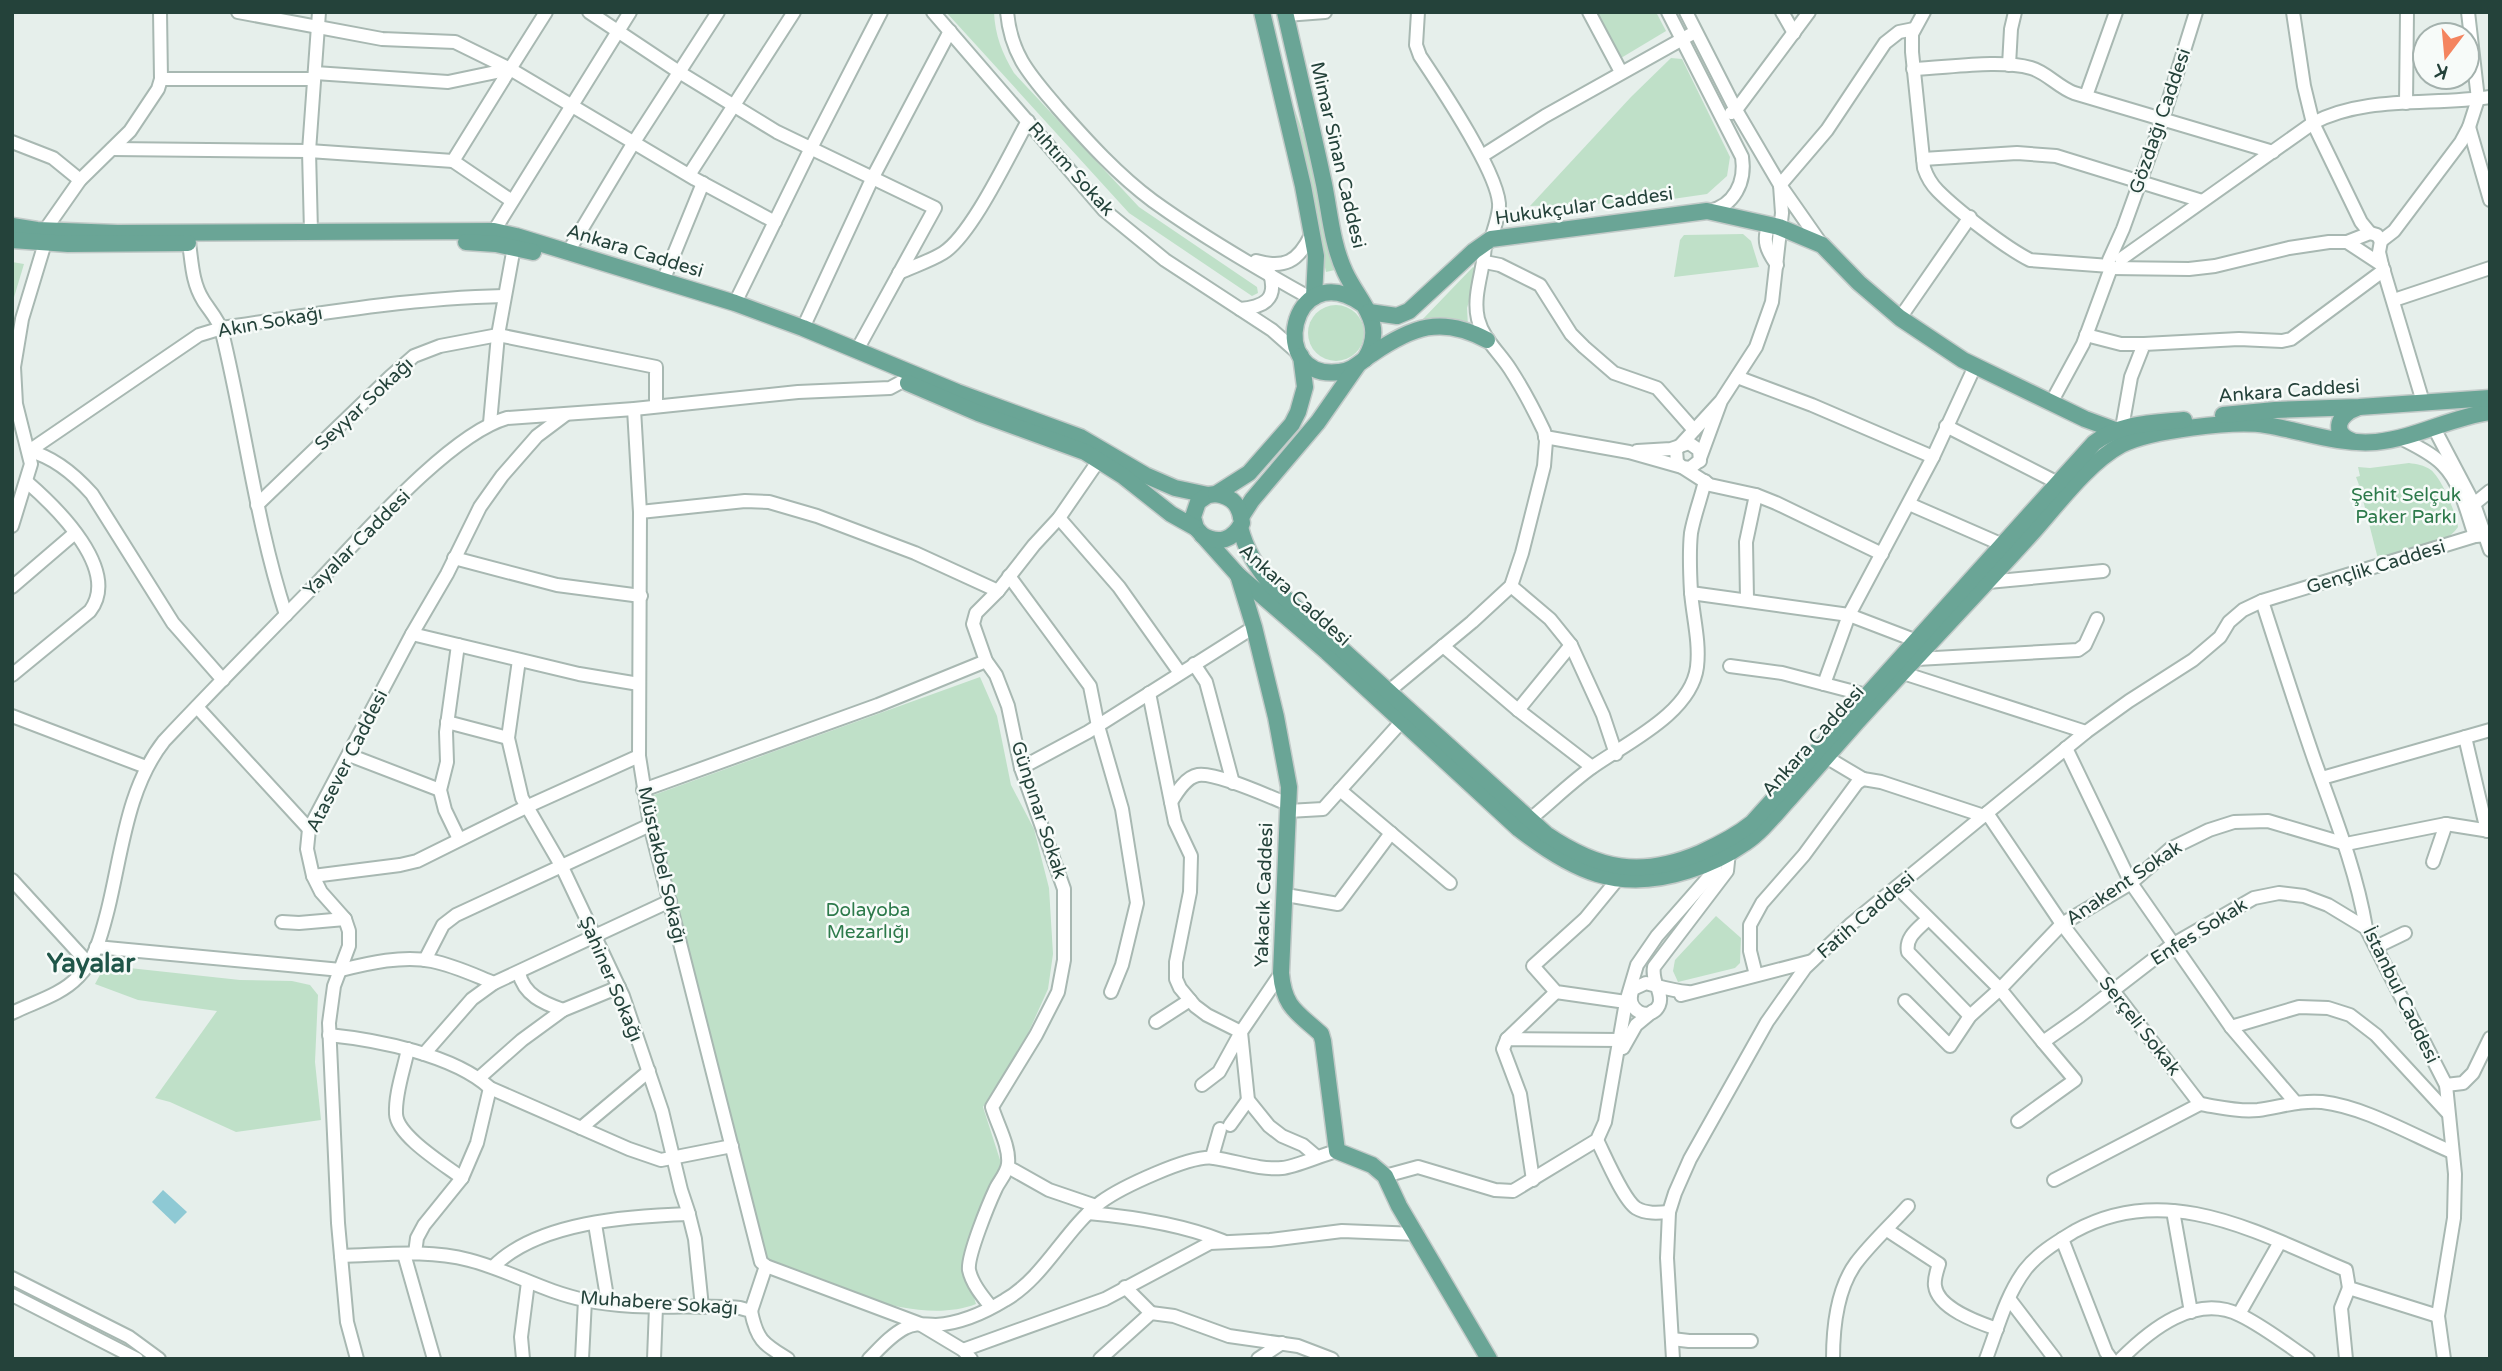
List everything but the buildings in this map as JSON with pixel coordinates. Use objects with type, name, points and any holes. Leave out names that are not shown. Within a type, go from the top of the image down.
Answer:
[{"type":"main road","points":[[1262,12],[1303,186],[1316,256],[1313,298],[1303,306],[1293,329],[1294,341],[1300,354],[1304,387],[1292,424],[1249,473],[1198,502],[1193,512],[1199,532],[1213,540],[1224,540],[1234,535],[1252,500],[1318,422],[1371,348],[1374,324],[1365,308]]},
{"type":"main road","name":"Mimar Sinan Caddesi","points":[[1285,14],[1336,249],[1365,308]]},
{"type":"main road","name":"Hukukçular Caddesi","points":[[1313,298],[1338,292],[1350,296],[1365,308],[1393,316],[1409,311],[1488,241],[1707,211],[1774,226],[1822,245],[1859,283],[1900,318],[1975,366],[2051,402],[2119,429]]},
{"type":"main road","name":"Ankara Caddesi","points":[[12,226],[45,236],[189,243],[493,237],[513,247],[658,289],[742,317],[1080,438],[1145,475],[1175,488],[1234,501],[1245,547],[1273,587],[1546,834],[1575,853],[1627,869],[1668,864],[1721,852],[1745,843],[1765,826],[2097,463],[2122,445],[2168,432],[2253,424],[2326,439],[2374,442],[2401,438],[2490,412]]},
{"type":"main road","name":"Ankara Caddesi","points":[[12,240],[117,233],[311,232],[493,237],[568,252],[735,303],[803,328],[857,350],[978,413],[1049,438],[1099,460],[1199,532],[1238,575],[1327,652],[1519,830],[1546,850],[1585,870],[1617,880],[1656,880],[1701,867],[1721,852],[1752,823],[2094,443],[2119,429],[2132,425],[2275,410],[2490,398]]},
{"type":"main road","points":[[1300,354],[1317,369],[1330,373],[1343,372],[1400,335],[1421,328],[1457,328],[1487,340]]},
{"type":"main road","points":[[2423,402],[2434,428]]},
{"type":"main road","points":[[2352,441],[2341,435],[2340,422],[2350,410],[2359,407]]},
{"type":"main road","name":"Yakacık Caddesi","points":[[1238,575],[1276,717],[1289,787],[1281,973],[1283,993],[1288,1003],[1321,1034],[1337,1151]]},
{"type":"main road","points":[[1254,627],[1260,611],[1275,608]]},
{"type":"main road","points":[[1337,1151],[1372,1165],[1385,1175],[1399,1206],[1489,1359]]},
{"type":"street","points":[[12,526],[31,464],[16,404],[14,367],[22,319],[45,236],[80,180],[130,131],[158,89],[161,79],[160,12]]},
{"type":"street","points":[[237,12],[382,39],[455,42],[510,69],[703,183],[775,222]]},
{"type":"street","points":[[311,232],[309,151],[319,12]]},
{"type":"street","points":[[453,161],[546,12]]},
{"type":"street","points":[[589,12],[679,72],[778,132],[934,208],[857,350]]},
{"type":"street","points":[[493,237],[512,201],[630,12]]},
{"type":"street","points":[[568,252],[634,142],[718,12]]},
{"type":"street","points":[[690,175],[794,12]]},
{"type":"street","points":[[735,303],[881,12]]},
{"type":"street","name":"Rıhtım Sokak","points":[[933,12],[1104,210],[1165,260],[1272,330],[1300,354]]},
{"type":"street","points":[[1007,12],[1012,43],[1023,66],[1093,146],[1153,200],[1239,256],[1313,298]]},
{"type":"street","points":[[1285,14],[1325,12]]},
{"type":"street","points":[[1389,691],[1511,586],[1522,554],[1546,453],[1545,437],[1524,392],[1509,367],[1487,340],[1478,319],[1477,307],[1488,241],[1500,207],[1498,196],[1482,156],[1420,56],[1416,46],[1418,12]]},
{"type":"street","points":[[1589,12],[1621,72]]},
{"type":"street","name":"Hukukçular Caddesi","points":[[1668,12],[1742,157],[1744,168],[1738,187],[1728,203],[1724,207],[1707,211]]},
{"type":"street","name":"Hukukçular Caddesi","points":[[1686,12],[1736,110],[1780,185],[1822,245]]},
{"type":"street","points":[[1782,12],[1794,33]]},
{"type":"street","points":[[1722,118],[1736,110],[1810,12]]},
{"type":"street","points":[[1924,12],[1914,29],[1912,46],[1923,159],[1928,180],[1937,191],[1970,217],[2030,260],[2091,264],[2115,262],[2153,269],[2215,266],[2289,248],[2329,242],[2347,242],[2372,249]]},
{"type":"street","points":[[2009,65],[2015,12]]},
{"type":"street","points":[[2086,96],[2116,12]]},
{"type":"street","name":"Gözdağı Caddesi","points":[[2051,402],[2072,367],[2115,262],[2123,229],[2196,12]]},
{"type":"street","points":[[2293,12],[2304,86],[2313,123],[2361,222],[2394,299],[2423,402]]},
{"type":"street","points":[[2406,103],[2407,12]]},
{"type":"street","points":[[2086,335],[2121,344],[2291,339],[2372,249],[2394,231],[2461,142],[2484,98],[2468,12]]},
{"type":"street","points":[[1882,554],[1756,495],[1714,487],[1676,462],[1675,454],[1721,401],[1756,348],[1772,302],[1776,267],[1774,226],[1782,213],[1780,185],[1827,130],[1885,43],[1899,32],[1914,29]]},
{"type":"street","points":[[803,328],[873,177],[950,31]]},
{"type":"street","points":[[1482,156],[1545,116],[1695,32]]},
{"type":"street","points":[[1913,69],[2009,65],[2033,68],[2066,90],[2273,152]]},
{"type":"street","points":[[161,79],[314,76],[448,82],[510,69]]},
{"type":"street","points":[[2115,262],[2313,123],[2339,112],[2372,106],[2484,98]]},
{"type":"street","points":[[899,273],[945,252],[962,234],[974,219],[1028,121]]},
{"type":"street","points":[[2469,127],[2490,200]]},
{"type":"street","points":[[12,142],[53,158],[80,180]]},
{"type":"street","points":[[113,149],[309,151],[453,161],[512,201]]},
{"type":"street","points":[[1923,159],[2000,153],[2037,154],[2071,159],[2203,201]]},
{"type":"street","points":[[663,281],[703,183]]},
{"type":"street","points":[[1900,318],[1970,217]]},
{"type":"street","points":[[1239,256],[1274,265],[1284,264],[1305,249],[1311,236]]},
{"type":"street","points":[[189,243],[194,282],[222,328],[273,577],[286,615]]},
{"type":"street","points":[[490,423],[498,335],[513,247]]},
{"type":"street","points":[[1485,262],[1500,265],[1540,285],[1571,334],[1584,347],[1614,373],[1657,388],[1694,430]]},
{"type":"street","points":[[2394,299],[2490,268]]},
{"type":"street","points":[[1240,309],[1257,308],[1268,300],[1273,284],[1270,274]]},
{"type":"street","name":"Akın Sokağı","points":[[29,451],[199,335],[222,328],[367,306],[504,296]]},
{"type":"street","name":"Seyyar Sokağı","points":[[257,505],[414,356],[440,346],[498,335],[656,367],[656,406]]},
{"type":"street","points":[[2119,429],[2131,377],[2144,344]]},
{"type":"street","points":[[1824,684],[1849,615],[1933,457],[1975,366]]},
{"type":"street","name":"Yayalar Caddesi","points":[[13,1013],[68,987],[88,963],[96,947],[145,767],[164,741],[421,478],[460,444],[490,423],[507,418],[634,410],[798,392],[890,388],[906,377]]},
{"type":"street","points":[[1737,377],[1812,405],[1933,457]]},
{"type":"street","points":[[1545,437],[1629,452],[1682,467],[1693,467],[1700,458],[1721,401]]},
{"type":"street","name":"Müstakbel Sokağı","points":[[634,410],[640,512],[639,756],[643,790],[761,1262],[766,1266]]},
{"type":"street","name":"Atasever Caddesi","points":[[345,919],[321,892],[313,876],[307,849],[309,829],[480,507],[502,476],[537,436],[566,414]]},
{"type":"street","points":[[1946,426],[2058,483]]},
{"type":"street","points":[[2434,428],[2474,504],[2483,536]]},
{"type":"street","points":[[2401,438],[2435,458],[2449,472],[2490,550]]},
{"type":"street","points":[[1529,820],[1592,767],[1616,754],[1674,709],[1690,687],[1697,669],[1697,639],[1691,593],[1691,534],[1705,481],[1700,458],[1696,446],[1689,443],[1671,449],[1629,452]]},
{"type":"street","points":[[29,451],[44,454],[80,481],[92,494],[173,623],[223,680]]},
{"type":"street","points":[[640,512],[745,500],[769,502],[808,513],[915,553],[998,591],[1059,518],[1099,460]]},
{"type":"street","points":[[12,675],[90,611],[98,600],[100,588],[95,570],[69,522],[27,482]]},
{"type":"street","points":[[2474,504],[2490,491]]},
{"type":"street","points":[[1747,599],[1746,542],[1756,495]]},
{"type":"street","points":[[1909,504],[2003,545]]},
{"type":"street","points":[[1059,518],[1119,587],[1180,673]]},
{"type":"street","points":[[12,587],[75,533]]},
{"type":"street","name":"Gençlik Caddesi","points":[[2262,601],[2483,536]]},
{"type":"street","points":[[454,558],[557,585],[641,596]]},
{"type":"street","points":[[1987,582],[2103,571]]},
{"type":"street","points":[[1009,576],[1090,686],[1098,726],[1122,809],[1137,894],[1135,916],[1111,992]]},
{"type":"street","points":[[1511,586],[1550,619],[1571,645],[1604,715],[1616,754]]},
{"type":"street","name":"Günpınar Sokak","points":[[998,591],[976,613],[973,624],[986,661],[996,675],[1008,706],[1021,768],[1064,889],[1064,960],[1061,979],[1036,1035],[992,1107],[1008,1155],[1008,1167]]},
{"type":"street","points":[[1691,593],[1849,615],[1917,641]]},
{"type":"street","name":"Fatih Caddesi","points":[[1673,1359],[1667,1258],[1669,1212],[1675,1193],[1690,1159],[1767,1022],[1813,961],[1850,925],[2066,748],[2129,701],[2193,660],[2220,637],[2229,622],[2243,610],[2262,601]]},
{"type":"street","name":"İstanbul Caddesi","points":[[2262,601],[2346,844],[2362,900],[2366,928],[2446,1085],[2455,1174],[2454,1217],[2438,1316],[2444,1359]]},
{"type":"street","points":[[1916,659],[2070,652],[2085,645],[2096,619]]},
{"type":"street","points":[[1021,768],[1098,726],[1254,627]]},
{"type":"street","points":[[412,634],[579,674],[639,684]]},
{"type":"street","points":[[458,645],[447,722],[447,762],[440,790],[445,810],[459,839]]},
{"type":"street","points":[[1518,710],[1571,645]]},
{"type":"street","points":[[1443,646],[1518,710],[1592,767]]},
{"type":"street","name":"Şahiner Sokağı","points":[[519,660],[508,738],[526,807],[562,867],[619,987],[649,1071],[695,1239],[702,1307]]},
{"type":"street","points":[[643,790],[878,705],[986,661]]},
{"type":"street","points":[[1194,664],[1206,682],[1233,783]]},
{"type":"street","points":[[1730,666],[1782,673],[1866,695]]},
{"type":"street","points":[[1903,673],[2087,732]]},
{"type":"street","points":[[1149,693],[1175,822],[1191,856],[1189,902],[1175,968],[1180,988],[1207,1015],[1241,1032]]},
{"type":"street","points":[[197,707],[309,829]]},
{"type":"street","points":[[12,716],[145,767]]},
{"type":"street","points":[[1171,802],[1196,775],[1233,783],[1288,808],[1323,809],[1402,721]]},
{"type":"street","points":[[447,722],[508,738]]},
{"type":"street","points":[[2322,778],[2490,730]]},
{"type":"street","points":[[2346,844],[2446,824],[2489,831],[2465,737]]},
{"type":"street","points":[[2066,748],[2131,883],[2231,1027],[2296,1103]]},
{"type":"street","points":[[349,755],[440,790]]},
{"type":"street","points":[[313,876],[417,861],[526,807],[639,756]]},
{"type":"street","points":[[1826,757],[1864,779],[1986,814]]},
{"type":"street","points":[[1756,975],[1750,951],[1750,925],[1762,903],[1804,855],[1857,783],[1864,779]]},
{"type":"street","points":[[1340,790],[1450,883]]},
{"type":"street","name":"Serçeli Sokak","points":[[1986,814],[2111,991],[2200,1104]]},
{"type":"street","name":"Anakent Sokak","points":[[1905,1001],[1950,1046],[1970,1016],[2000,989],[2062,924],[2131,883],[2170,849],[2209,830],[2234,822],[2268,821],[2346,844]]},
{"type":"street","points":[[2433,862],[2446,824]]},
{"type":"street","points":[[425,960],[443,925],[456,915],[650,825]]},
{"type":"street","points":[[1286,895],[1338,904],[1391,832]]},
{"type":"street","points":[[1629,998],[1637,1011],[1647,1014],[1656,1010],[1661,1001],[1652,976],[1658,958],[1727,870],[1721,852]]},
{"type":"street","points":[[1385,1175],[1418,1167],[1495,1189],[1513,1191],[1597,1140],[1605,1122],[1637,965],[1657,936],[1715,870],[1721,852]]},
{"type":"street","points":[[12,880],[88,963]]},
{"type":"street","points":[[1617,880],[1585,919],[1533,967],[1556,992],[1629,998]]},
{"type":"street","points":[[1897,887],[2000,989],[2075,1080],[2018,1121]]},
{"type":"street","name":"Enfes Sokak","points":[[2043,1042],[2172,944],[2254,898],[2279,893],[2304,896],[2328,905],[2366,928]]},
{"type":"street","points":[[424,1054],[472,999],[494,982],[519,973],[670,901]]},
{"type":"street","points":[[282,922],[345,919],[349,931],[349,946],[332,996],[330,1035],[338,1223],[347,1322],[357,1359]]},
{"type":"street","points":[[1928,919],[1910,937],[1906,944],[1908,953],[1970,1016]]},
{"type":"street","points":[[2376,947],[2405,933]]},
{"type":"street","points":[[96,947],[341,970],[375,962],[425,960],[494,982]]},
{"type":"street","points":[[1619,1056],[1636,1025],[1668,1001],[1688,992],[1813,961]]},
{"type":"street","points":[[519,973],[522,984],[530,993],[563,1010]]},
{"type":"street","points":[[1202,1085],[1219,1072],[1241,1032],[1281,973]]},
{"type":"street","points":[[1629,998],[1641,983],[1688,992]]},
{"type":"street","points":[[479,1078],[522,1040],[563,1010],[619,987]]},
{"type":"street","points":[[1532,1180],[1520,1094],[1503,1049],[1507,1039],[1556,992]]},
{"type":"street","points":[[1156,1021],[1190,1000]]},
{"type":"street","points":[[2231,1027],[2299,1007],[2328,1009],[2350,1015],[2376,1035],[2447,1112]]},
{"type":"street","points":[[1241,1032],[1248,1100],[1269,1126],[1282,1136],[1303,1145],[1316,1156]]},
{"type":"street","points":[[330,1035],[424,1054],[479,1078],[490,1088],[629,1149],[661,1160],[732,1146]]},
{"type":"street","points":[[2446,1085],[2463,1083],[2473,1073],[2490,1038]]},
{"type":"street","points":[[1507,1039],[1621,1040]]},
{"type":"street","points":[[408,1049],[397,1102],[397,1122],[412,1140],[462,1178]]},
{"type":"street","points":[[581,1128],[649,1071]]},
{"type":"street","points":[[434,1359],[410,1254],[424,1225],[462,1178],[477,1143],[490,1088]]},
{"type":"street","points":[[1212,1157],[1225,1127],[1248,1100]]},
{"type":"street","points":[[2054,1180],[2200,1104],[2257,1110],[2296,1103],[2321,1102],[2349,1107],[2452,1152]]},
{"type":"street","points":[[1597,1140],[1627,1199],[1637,1208],[1649,1213],[1669,1212]]},
{"type":"street","points":[[869,1359],[905,1327],[918,1323],[935,1325],[969,1319],[1020,1290],[1092,1209],[1115,1192],[1201,1157],[1268,1169],[1285,1168],[1337,1151]]},
{"type":"street","points":[[992,1307],[977,1288],[969,1269],[970,1257],[996,1188],[1008,1167],[1049,1190],[1092,1209],[1198,1231],[1224,1241]]},
{"type":"street","points":[[1833,1359],[1833,1331],[1846,1282],[1856,1264],[1908,1206]]},
{"type":"street","points":[[2173,1210],[2191,1312]]},
{"type":"street","points":[[1986,1359],[2025,1270],[2050,1245],[2085,1226],[2118,1215],[2173,1210],[2232,1222],[2346,1270],[2349,1288],[2341,1308],[2346,1359]]},
{"type":"street","points":[[493,1267],[504,1256],[526,1245],[573,1227],[689,1214]]},
{"type":"street","points":[[595,1224],[608,1303]]},
{"type":"street","points":[[1887,1230],[1939,1264],[1935,1287],[1940,1297],[1969,1318],[1997,1329]]},
{"type":"street","points":[[751,1311],[766,1266],[918,1323],[967,1354],[1105,1299],[1197,1248],[1224,1241],[1270,1240],[1342,1231],[1357,1237],[1417,1234]]},
{"type":"street","points":[[2062,1239],[2111,1359]]},
{"type":"street","points":[[2239,1314],[2280,1242]]},
{"type":"street","name":"Muhabere Sokağı","points":[[341,1256],[410,1254],[467,1259],[554,1292],[585,1300],[656,1307],[751,1311],[759,1338],[767,1347],[788,1359]]},
{"type":"street","points":[[12,1278],[129,1337],[159,1359]]},
{"type":"street","points":[[523,1359],[521,1337],[528,1282]]},
{"type":"street","points":[[1125,1287],[1151,1312],[1174,1316],[1229,1335],[1260,1342],[1282,1342],[1332,1359]]},
{"type":"street","points":[[2349,1288],[2438,1316]]},
{"type":"street","points":[[12,1295],[137,1359]]},
{"type":"street","points":[[582,1359],[585,1300]]},
{"type":"street","points":[[2010,1300],[2054,1359]]},
{"type":"street","points":[[654,1359],[656,1307]]},
{"type":"street","points":[[2121,1359],[2146,1335],[2173,1318],[2207,1309],[2239,1314],[2308,1359]]},
{"type":"street","points":[[1100,1359],[1151,1312]]},
{"type":"street","points":[[1672,1339],[1751,1341]]},
{"type":"street","points":[[1258,1359],[1282,1342]]},
{"type":"green space","points":[[946,12],[994,12],[1000,44],[1014,73],[1139,207],[1257,287],[1258,293],[1252,296],[1129,213]]},
{"type":"green space","points":[[1597,12],[1656,12],[1666,31],[1621,58]]},
{"type":"green space","points":[[1671,58],[1682,59],[1730,157],[1727,176],[1707,194],[1652,202],[1530,206],[1631,97]]},
{"type":"green space","points":[[1286,94],[1289,94],[1309,149],[1335,270],[1326,272]]},
{"type":"green space","points":[[1743,234],[1751,241],[1759,267],[1674,277],[1680,240],[1684,235]]},
{"type":"green space","points":[[12,262],[24,264],[12,304]]},
{"type":"green space","points":[[1473,267],[1478,271],[1467,308],[1468,326],[1435,320],[1421,321]]},
{"type":"green space","points":[[1336,305],[1347,307],[1356,313],[1362,322],[1362,344],[1356,353],[1347,359],[1336,361],[1325,359],[1316,353],[1310,344],[1308,333],[1310,322],[1316,313],[1325,307]]},
{"type":"green space","name":"Şehit Selçuk Paker Parkı","points":[[2409,463],[2426,467],[2435,474],[2448,497],[2458,527],[2443,540],[2432,545],[2378,559],[2362,496],[2356,497],[2352,489],[2359,485],[2356,477],[2360,476],[2358,467]]},
{"type":"green space","name":"Dolayoba Mezarlığı","points":[[980,677],[997,716],[1011,785],[1034,829],[1049,888],[1053,954],[1048,989],[1025,1040],[983,1107],[1001,1163],[963,1261],[976,1304],[952,1310],[925,1310],[870,1299],[765,1260],[664,861],[651,796]]},
{"type":"green space","points":[[1716,916],[1741,938],[1740,963],[1735,968],[1678,982],[1673,971],[1675,960]]},
{"type":"green space","points":[[111,966],[240,980],[292,981],[310,985],[318,995],[315,1062],[321,1120],[236,1132],[170,1102],[155,1098],[217,1011],[138,1000],[95,984],[102,971]]},
{"type":"water","points":[[163,1190],[187,1212],[175,1224],[152,1202]]},
{"type":"district","name":"Yayalar","points":[[91,963]]}]
